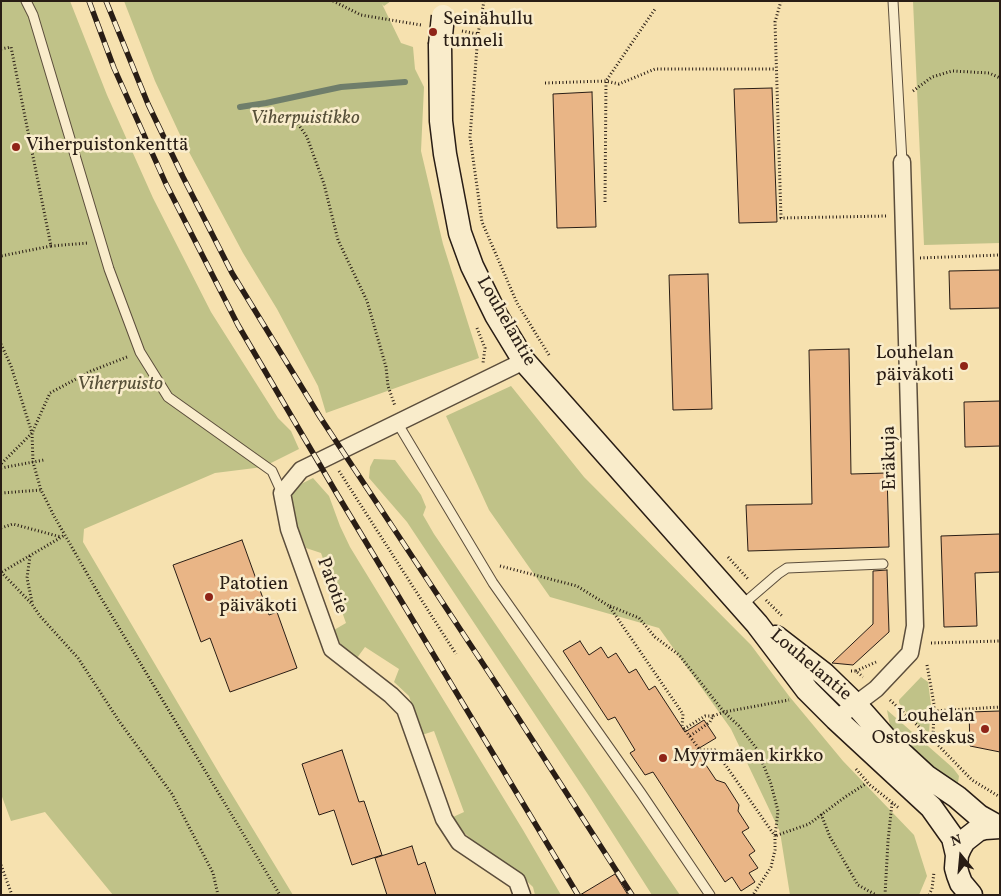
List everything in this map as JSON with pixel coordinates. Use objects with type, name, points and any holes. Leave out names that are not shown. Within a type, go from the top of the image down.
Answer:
[{"type":"main road","name":"Louhelantie","points":[[438,14],[441,121],[446,162],[460,233],[472,266],[496,315],[524,361],[757,624],[807,690],[935,810],[953,838],[957,855],[956,868],[958,876],[971,895]]},
{"type":"main road","name":"Louhelantie","points":[[757,624],[784,642],[824,674],[856,705],[887,740],[926,776],[957,797],[979,816],[999,827]]},
{"type":"main road","points":[[957,855],[964,841],[972,834],[984,828],[999,827]]},
{"type":"street","name":"Eräkuja","points":[[836,719],[876,689],[910,653],[915,626],[902,162]]},
{"type":"street","points":[[282,493],[302,470],[524,361]]},
{"type":"street","name":"Patotie","points":[[282,493],[289,529],[332,649],[391,695],[405,709],[444,819],[458,842],[517,882],[522,895]]},
{"type":"lane","points":[[26,1],[32,14],[109,270],[140,352],[168,397],[272,471],[282,493]]},
{"type":"lane","points":[[893,1],[902,162]]},
{"type":"lane","points":[[398,424],[486,572],[710,895]]},
{"type":"lane","points":[[741,606],[787,568],[883,564]]},
{"type":"path","points":[[333,1],[361,15],[438,14]]},
{"type":"path","points":[[484,1],[478,34],[470,137],[482,222],[518,303],[552,360]]},
{"type":"path","points":[[781,1],[775,22],[781,218],[887,216],[888,224]]},
{"type":"path","points":[[605,202],[606,81],[655,9]]},
{"type":"path","points":[[460,31],[478,34]]},
{"type":"path","points":[[1,49],[11,47],[51,246]]},
{"type":"path","points":[[545,83],[606,81],[619,84],[655,69],[776,69]]},
{"type":"path","points":[[913,91],[932,78],[952,71],[989,73],[1000,78]]},
{"type":"path","points":[[296,120],[307,137],[324,184],[338,240],[367,301],[386,367],[388,386],[396,407]]},
{"type":"path","points":[[1,256],[51,246],[100,242]]},
{"type":"path","points":[[919,258],[1000,255]]},
{"type":"path","points":[[1,344],[11,366],[32,433],[33,462],[41,490],[101,598],[280,895]]},
{"type":"path","points":[[1,466],[32,433],[50,393],[91,371],[140,352]]},
{"type":"path","points":[[330,456],[456,654]]},
{"type":"path","points":[[1,466],[44,460]]},
{"type":"path","points":[[1,493],[41,490]]},
{"type":"path","points":[[1,528],[13,524],[61,537]]},
{"type":"path","points":[[65,535],[1,572],[32,604],[40,616],[78,658],[119,722],[172,794],[213,873],[218,895]]},
{"type":"path","points":[[30,555],[27,578],[32,604]]},
{"type":"path","points":[[727,555],[785,620]]},
{"type":"path","points":[[486,572],[500,566],[578,586],[609,606],[639,618],[655,637],[679,655],[724,712],[739,726],[757,749],[772,784],[778,811],[775,850],[771,867],[753,895]]},
{"type":"path","points":[[609,606],[683,714],[682,726],[684,729],[700,750],[715,750],[775,836]]},
{"type":"path","points":[[931,643],[1000,641]]},
{"type":"path","points":[[844,670],[856,671],[881,660]]},
{"type":"path","points":[[927,665],[934,711],[934,740]]},
{"type":"path","points":[[856,671],[934,740],[972,780],[1000,797]]},
{"type":"path","points":[[684,729],[705,716],[713,716],[724,712],[790,699]]},
{"type":"path","points":[[934,711],[1000,707]]},
{"type":"path","points":[[690,736],[710,722],[713,716]]},
{"type":"path","points":[[775,836],[809,824],[868,783]]},
{"type":"path","points":[[885,895],[892,803]]},
{"type":"path","points":[[821,814],[830,837],[858,885],[876,895]]},
{"type":"path","points":[[2,867],[12,895]]},
{"type":"path","points":[[929,895],[932,889],[935,870]]},
{"type":"green space","name":"Viherpuisto","points":[[1,1],[70,1],[107,95],[153,198],[211,312],[278,418],[291,431],[299,449],[263,467],[215,473],[84,529],[83,542],[293,895],[113,895],[45,812],[11,821],[1,794]]},
{"type":"green space","name":"Viherpuistikko","points":[[124,1],[391,1],[384,6],[382,4],[401,43],[413,47],[415,69],[424,87],[421,151],[443,244],[479,358],[326,413],[318,386],[277,309],[243,253],[181,137],[155,81]]},
{"type":"green space","points":[[913,1],[1000,1],[1000,243],[924,245]]},
{"type":"green space","points":[[511,386],[584,477],[751,645],[789,696],[843,761],[914,835],[927,876],[919,895],[790,895],[780,832],[731,729],[659,628],[550,597],[489,510],[446,416]]},
{"type":"green space","points":[[374,459],[395,460],[421,495],[426,507],[423,515],[434,534],[680,895],[652,895],[589,796],[407,522],[369,478],[370,467]]},
{"type":"green space","points":[[313,478],[329,496],[350,547],[561,895],[535,895],[533,887],[513,868],[472,840],[459,828],[453,817],[464,812],[434,731],[422,735],[409,696],[394,682],[399,669],[365,647],[357,658],[343,649],[334,630],[346,623],[321,553],[306,548],[292,512],[290,498],[293,488]]},
{"type":"green space","points":[[921,677],[928,682],[931,705],[929,733],[914,721],[899,703],[899,700]]},
{"type":"green space","points":[[887,710],[953,768],[959,776],[956,786],[908,751],[890,726]]},
{"type":"building","points":[[772,88],[777,222],[739,223],[734,89]]},
{"type":"building","points":[[592,92],[596,227],[557,228],[553,94]]},
{"type":"building","points":[[1000,270],[1000,308],[950,309],[949,271]]},
{"type":"building","points":[[708,274],[712,409],[673,410],[669,275]]},
{"type":"building","points":[[849,349],[851,474],[887,473],[889,547],[748,551],[746,505],[812,504],[809,350]]},
{"type":"building","points":[[1000,401],[1000,446],[965,447],[964,402]]},
{"type":"building","points":[[1000,534],[1000,572],[975,573],[977,626],[944,627],[941,536]]},
{"type":"building","points":[[242,540],[269,615],[277,612],[297,668],[230,692],[210,638],[201,642],[173,565]]},
{"type":"building","points":[[887,570],[889,632],[853,665],[832,663],[873,624],[873,571]]},
{"type":"building","name":"Myyrmäen kirkko","points":[[580,641],[589,655],[601,647],[608,658],[616,653],[629,673],[636,669],[649,690],[655,686],[685,732],[704,720],[716,738],[696,750],[716,780],[725,783],[739,805],[738,811],[749,828],[742,832],[755,851],[749,855],[758,868],[749,873],[755,882],[741,891],[732,877],[725,882],[653,772],[645,775],[630,753],[635,750],[615,717],[608,720],[563,651]]},
{"type":"building","name":"Louhelan Ostoskeskus","points":[[1000,711],[1000,752],[970,746],[969,712]]},
{"type":"building","points":[[342,750],[359,802],[364,801],[382,855],[352,865],[334,810],[319,815],[302,764]]},
{"type":"building","points":[[412,846],[418,865],[425,862],[436,895],[387,895],[375,858]]},
{"type":"building","points":[[615,874],[628,895],[580,895]]},
{"type":"waterway","points":[[240,107],[341,87],[405,82]]},
{"type":"railway","points":[[89,1],[114,68],[166,184],[238,325],[337,494],[578,895]]},
{"type":"railway","points":[[106,1],[148,104],[232,273],[320,417],[499,688],[632,895]]},
{"type":"place","name":"Seinähullu tunneli","points":[[433,32]]},
{"type":"place","name":"Viherpuistonkenttä","points":[[16,147]]},
{"type":"place","name":"Louhelan päiväkoti","points":[[964,366]]},
{"type":"place","name":"Patotien päiväkoti","points":[[209,597]]},
{"type":"place","name":"Louhelan Ostoskeskus","points":[[985,729]]},
{"type":"place","name":"Myyrmäen kirkko","points":[[663,758]]}]
